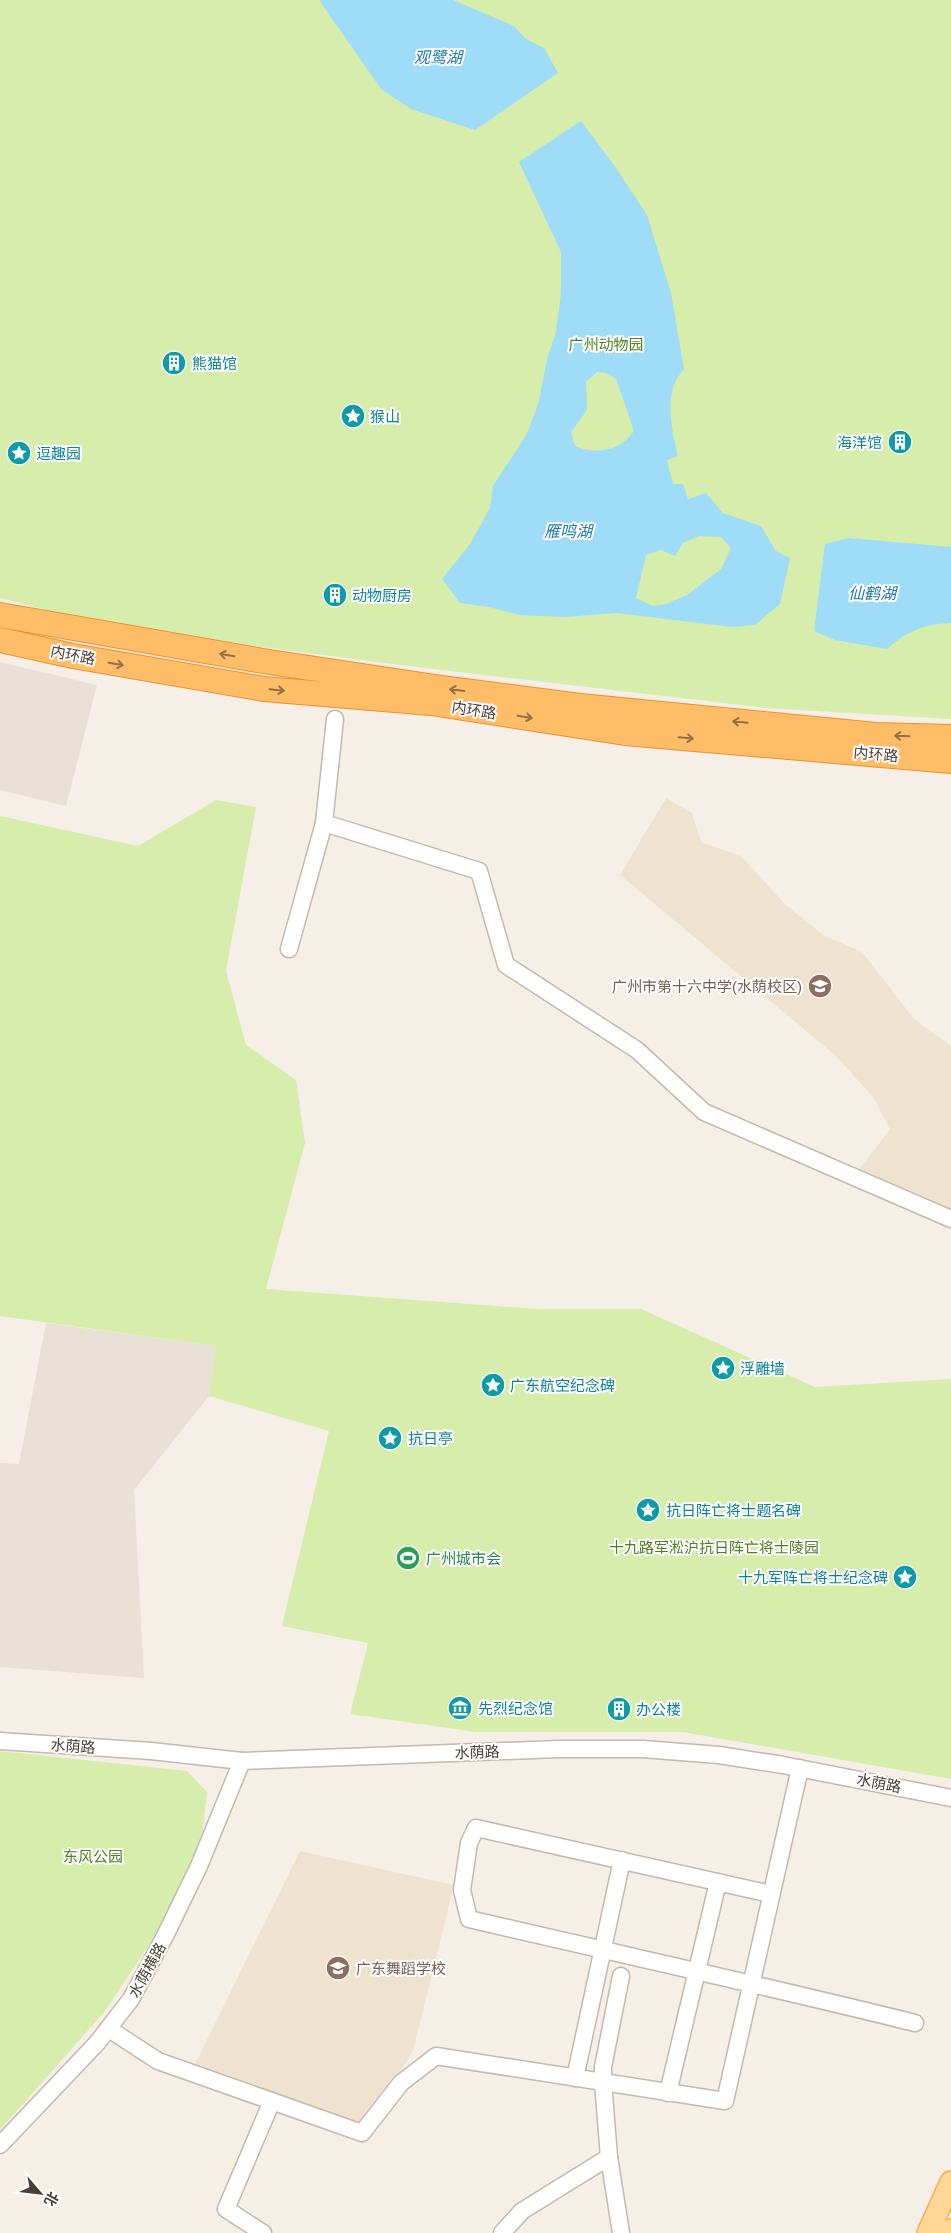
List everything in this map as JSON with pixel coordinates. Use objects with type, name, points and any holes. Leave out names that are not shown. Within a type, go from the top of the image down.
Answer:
[{"type":"highway","name":"内环路","points":[[0,616],[263,661],[435,687],[580,706],[876,735],[951,737]]},
{"type":"highway","name":"内环路","points":[[0,640],[73,656],[256,688],[431,703],[625,733],[951,761]]},
{"type":"main road","points":[[928,2233],[951,2182]]},
{"type":"street","points":[[289,949],[324,823],[335,719]]},
{"type":"street","points":[[324,823],[479,871],[506,965],[637,1050],[704,1112],[951,1219]]},
{"type":"street","name":"水荫路","points":[[0,1741],[151,1751],[242,1761],[593,1748],[702,1754],[800,1768],[951,1798]]},
{"type":"street","name":"水荫横路","points":[[0,2145],[109,2029],[131,1999],[165,1936],[199,1866],[242,1761]]},
{"type":"street","points":[[109,2029],[158,2061],[362,2133],[401,2083],[436,2056],[725,2101],[800,1768]]},
{"type":"street","points":[[771,1894],[476,1828],[468,1843],[462,1890],[469,1919],[697,1973],[752,1982],[915,2023]]},
{"type":"street","points":[[575,2078],[622,1860]]},
{"type":"street","points":[[668,2092],[718,1882]]},
{"type":"street","points":[[621,1976],[603,2067],[610,2157],[621,2233]]},
{"type":"street","points":[[263,2233],[226,2209],[272,2101]]},
{"type":"street","points":[[502,2233],[522,2211],[610,2157]]},
{"type":"shaded area","points":[[0,662],[97,685],[66,806],[0,790]]},
{"type":"shaded area","name":"广州市第十六中学(水荫校区)","points":[[666,798],[692,813],[701,842],[741,856],[785,904],[823,935],[862,952],[914,1019],[951,1046],[951,1219],[946,1228],[852,1179],[890,1129],[873,1097],[835,1055],[620,875]]},
{"type":"shaded area","points":[[46,1323],[216,1346],[209,1396],[134,1490],[144,1678],[0,1667],[0,1463],[19,1464]]},
{"type":"shaded area","name":"广东舞蹈学校","points":[[300,1851],[454,1885],[413,2051],[365,2127],[192,2070]]},
{"type":"green space","name":"广州动物园","points":[[0,0],[951,0],[951,719],[766,708],[408,666],[261,647],[46,610],[0,598]]},
{"type":"green space","name":"十九路军淞沪抗日阵亡将士陵园","points":[[216,800],[256,807],[226,971],[246,1045],[296,1080],[305,1143],[266,1289],[539,1309],[641,1309],[815,1387],[951,1379],[951,1779],[683,1732],[476,1732],[350,1714],[368,1643],[282,1626],[329,1431],[209,1396],[216,1346],[0,1316],[0,816],[138,846]]},
{"type":"green space","name":"东风公园","points":[[0,1751],[187,1771],[207,1792],[201,1845],[164,1922],[105,2011],[0,2130]]},
{"type":"water","name":"观鹭湖","points":[[319,0],[453,0],[514,26],[526,39],[544,48],[558,73],[475,130],[411,109],[381,89]]},
{"type":"water","name":"雁鸣湖","points":[[581,121],[614,165],[647,215],[671,293],[684,370],[677,378],[671,399],[671,423],[678,456],[667,460],[673,484],[683,484],[688,499],[706,493],[723,513],[761,526],[776,551],[790,558],[780,604],[755,625],[732,627],[617,613],[564,617],[519,615],[489,607],[460,603],[442,579],[470,544],[490,508],[493,486],[527,434],[539,401],[547,359],[556,332],[561,293],[561,252],[519,162]],"holes":[[[597,372],[606,373],[616,379],[634,431],[629,438],[615,447],[599,450],[583,449],[575,446],[571,432],[587,410],[586,382]],[[699,536],[721,537],[731,548],[721,569],[687,595],[666,604],[653,606],[636,598],[646,555],[661,550],[675,556],[683,543]]]},
{"type":"water","name":"仙鹤湖","points":[[849,538],[951,547],[951,623],[942,623],[916,630],[901,638],[887,649],[835,640],[814,631],[825,544]]},
{"type":"place","name":"熊猫馆","points":[[174,363]]},
{"type":"place","name":"猴山","points":[[353,416]]},
{"type":"place","name":"海洋馆","points":[[900,442]]},
{"type":"place","name":"逗趣园","points":[[19,453]]},
{"type":"place","name":"动物厨房","points":[[335,595]]},
{"type":"place","name":"广州市第十六中学(水荫校区)","points":[[820,986]]},
{"type":"place","name":"浮雕墙","points":[[723,1368]]},
{"type":"place","name":"广东航空纪念碑","points":[[493,1385]]},
{"type":"place","name":"抗日亭","points":[[390,1438]]},
{"type":"place","name":"抗日阵亡将士题名碑","points":[[648,1510]]},
{"type":"place","name":"广州城市会","points":[[408,1558]]},
{"type":"place","name":"十九军阵亡将士纪念碑","points":[[905,1577]]},
{"type":"place","name":"先烈纪念馆","points":[[460,1708]]},
{"type":"place","name":"办公楼","points":[[619,1709]]},
{"type":"place","name":"广东舞蹈学校","points":[[338,1968]]}]
